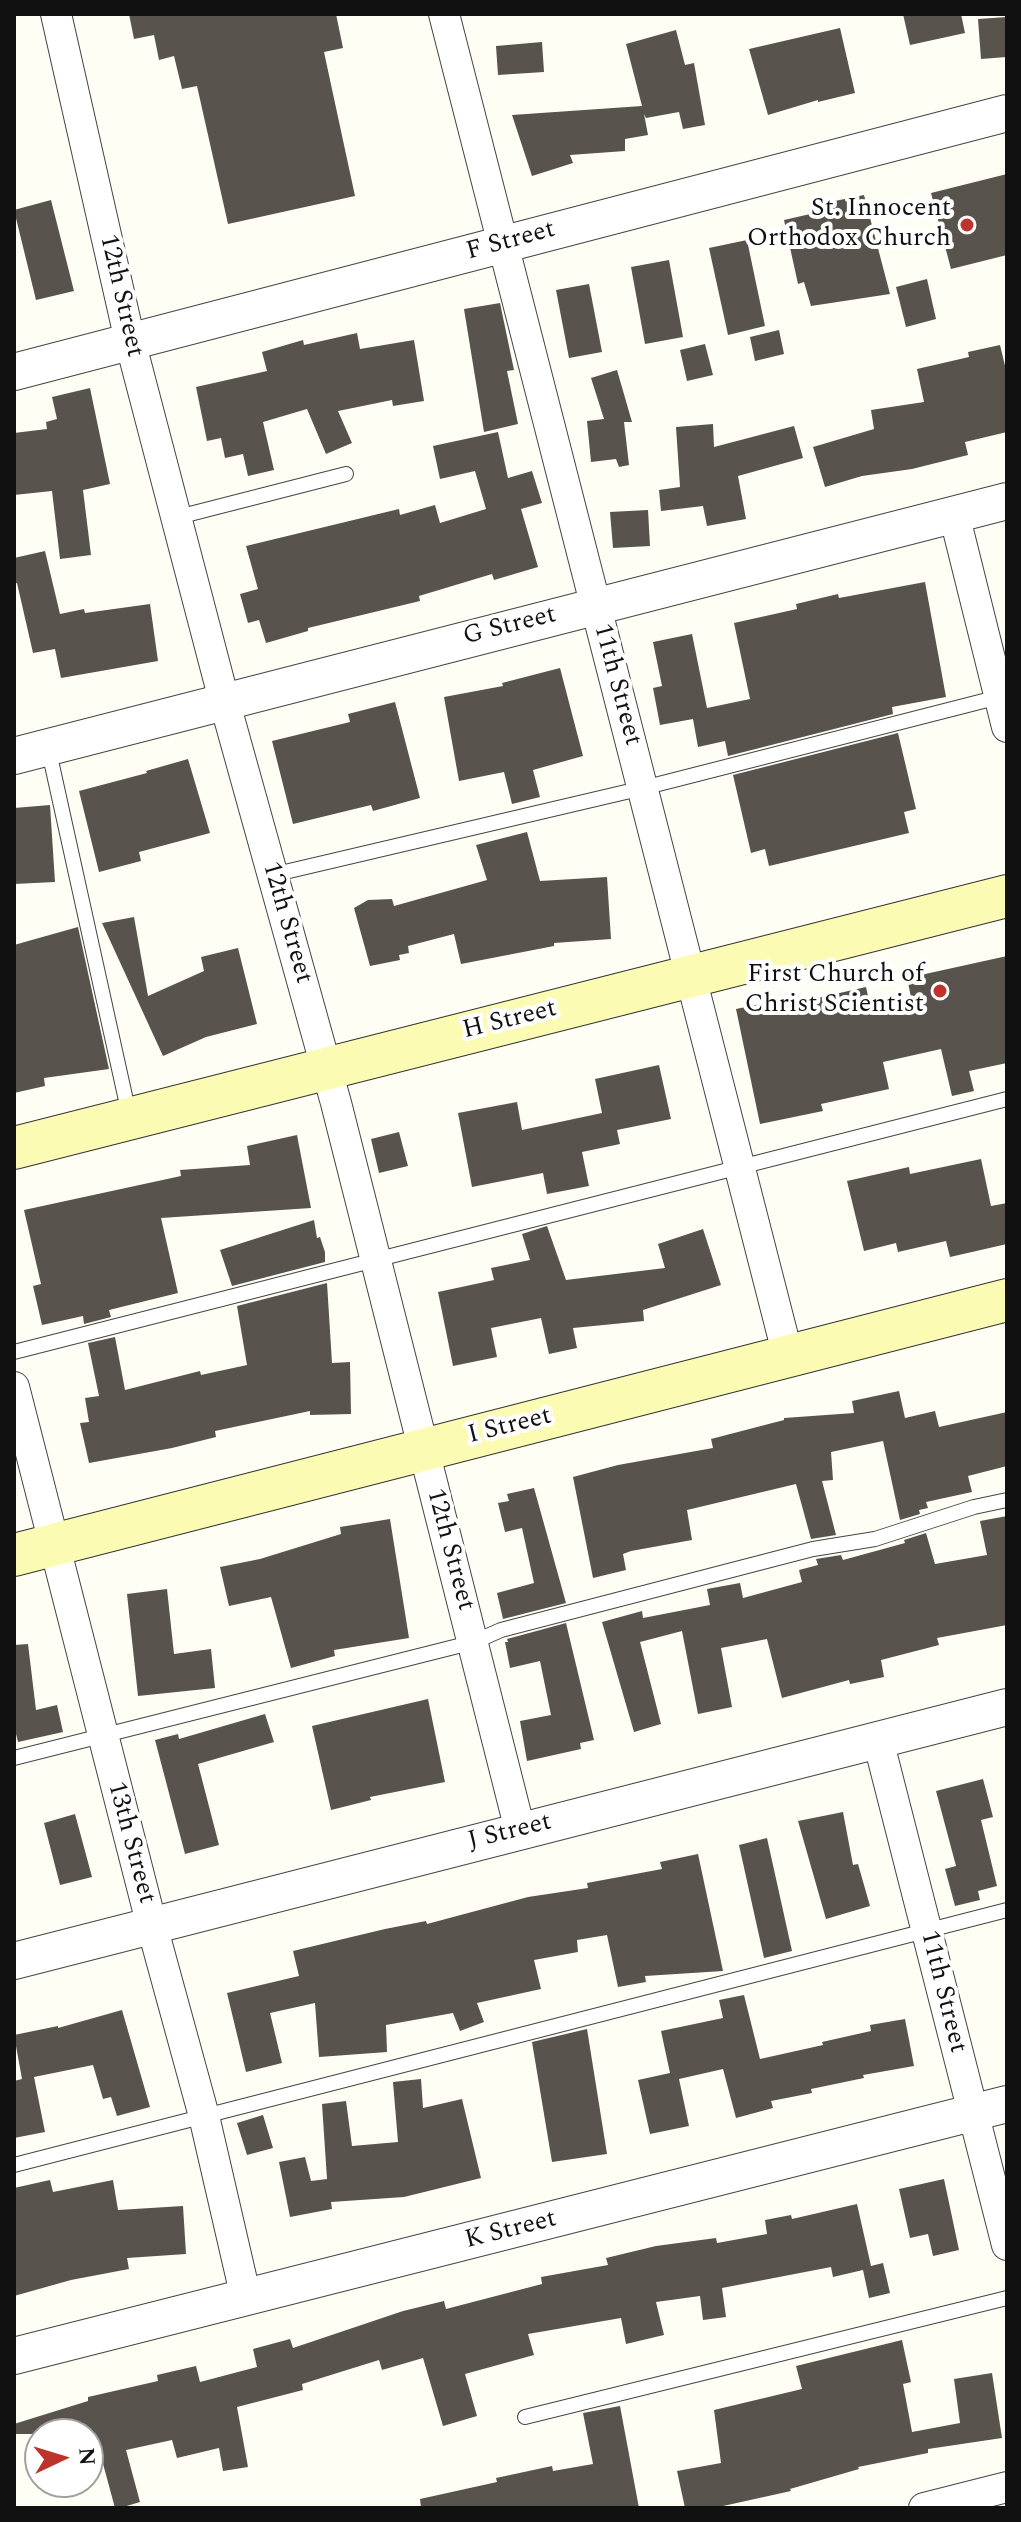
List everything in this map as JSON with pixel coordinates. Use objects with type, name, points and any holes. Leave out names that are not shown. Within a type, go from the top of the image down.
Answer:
[{"type":"main road","name":"H Street","points":[[14,1148],[1007,896]]},
{"type":"main road","name":"I Street","points":[[34,1550],[1007,1300]]},
{"type":"street","name":"12th Street","points":[[56,14],[130,341],[224,700],[326,1067],[520,1830]]},
{"type":"street","name":"11th Street","points":[[444,14],[788,1356]]},
{"type":"street","name":"F Street","points":[[14,372],[1007,113]]},
{"type":"street","name":"G Street","points":[[31,751],[1007,501]]},
{"type":"street","points":[[954,514],[1003,696],[1007,727]]},
{"type":"street","name":"13th Street","points":[[14,1387],[34,1550],[102,1737],[204,2116],[246,2298]]},
{"type":"street","name":"J Street","points":[[14,1961],[1007,1707]]},
{"type":"street","name":"11th Street","points":[[878,1740],[1007,2245]]},
{"type":"street","name":"K Street","points":[[14,2356],[1007,2104]]},
{"type":"street","points":[[924,2508],[1007,2487]]},
{"type":"lane","points":[[178,517],[346,474]]},
{"type":"lane","points":[[272,875],[643,788],[1003,696]]},
{"type":"lane","points":[[31,751],[130,1119]]},
{"type":"lane","points":[[14,1352],[1007,1099]]},
{"type":"lane","points":[[14,1758],[474,1642],[501,1630],[813,1549],[875,1539],[974,1507],[1007,1500]]},
{"type":"lane","points":[[14,2165],[1007,1910]]},
{"type":"lane","points":[[525,2417],[1007,2298]]},
{"type":"building","points":[[129,14],[336,14],[343,48],[324,52],[355,196],[228,224],[197,86],[182,89],[174,56],[159,60],[154,35],[134,39]]},
{"type":"building","points":[[903,14],[961,14],[965,33],[910,45]]},
{"type":"building","points":[[1007,17],[1007,57],[981,59],[978,19]]},
{"type":"building","points":[[840,28],[855,93],[768,115],[749,49]]},
{"type":"building","points":[[676,30],[685,65],[694,63],[705,125],[683,129],[679,112],[646,118],[644,114],[648,135],[625,139],[625,151],[570,155],[573,163],[532,176],[512,115],[642,106],[626,44]]},
{"type":"building","points":[[542,42],[544,72],[498,75],[496,46]]},
{"type":"building","name":"St. Innocent Orthodox Church","points":[[1007,174],[1007,255],[951,269],[931,193]]},
{"type":"building","points":[[864,195],[890,294],[811,306],[804,282],[798,284],[784,220],[832,209],[830,202]]},
{"type":"building","points":[[51,200],[74,291],[36,300],[14,210]]},
{"type":"building","points":[[747,240],[765,326],[728,335],[709,248]]},
{"type":"building","points":[[669,260],[683,337],[645,344],[631,267]]},
{"type":"building","points":[[927,279],[936,319],[906,327],[896,287]]},
{"type":"building","points":[[589,284],[602,352],[569,358],[556,290]]},
{"type":"building","points":[[500,303],[514,370],[507,371],[518,424],[484,432],[464,309]]},
{"type":"building","points":[[779,330],[784,354],[755,361],[750,337]]},
{"type":"building","points":[[357,333],[360,349],[414,340],[424,401],[393,406],[392,400],[338,411],[352,443],[326,454],[307,409],[263,422],[274,470],[248,476],[243,454],[225,458],[221,438],[207,441],[196,387],[267,371],[262,352],[303,340],[304,345]]},
{"type":"building","points":[[705,344],[713,375],[687,381],[680,350]]},
{"type":"building","points":[[1000,345],[1007,374],[1007,432],[965,442],[968,455],[912,469],[862,476],[825,487],[813,447],[874,429],[871,410],[924,402],[917,369],[969,357],[968,352]]},
{"type":"building","points":[[617,370],[632,422],[624,422],[629,465],[619,467],[616,459],[591,462],[587,421],[604,419],[591,378]]},
{"type":"building","points":[[90,388],[110,484],[83,490],[91,555],[60,559],[52,491],[14,495],[14,433],[47,429],[46,422],[57,419],[52,397]]},
{"type":"building","points":[[713,424],[714,447],[794,426],[803,458],[738,476],[746,519],[707,526],[703,506],[661,511],[659,490],[680,487],[676,427]]},
{"type":"building","points":[[498,432],[508,478],[532,471],[542,503],[521,509],[538,567],[494,580],[492,574],[419,596],[420,601],[308,628],[308,631],[266,643],[259,620],[248,623],[240,594],[258,589],[246,546],[399,509],[400,515],[435,505],[440,523],[486,509],[475,471],[440,479],[433,446]]},
{"type":"building","points":[[648,510],[650,546],[613,548],[610,512]]},
{"type":"building","points":[[45,551],[60,614],[150,604],[158,661],[61,678],[55,649],[33,653],[17,583],[14,584],[14,558]]},
{"type":"building","points":[[925,582],[946,697],[892,707],[893,714],[728,756],[725,741],[698,747],[693,719],[660,725],[653,688],[662,686],[653,642],[692,634],[707,708],[750,699],[734,623],[797,609],[796,604],[838,594],[839,598]]},
{"type":"building","points":[[560,668],[583,756],[533,770],[540,797],[512,804],[504,772],[459,781],[444,697],[503,686],[502,683]]},
{"type":"building","points":[[395,702],[420,798],[373,811],[371,805],[293,824],[272,741],[350,722],[348,714]]},
{"type":"building","points":[[898,733],[916,809],[904,812],[909,833],[769,866],[765,849],[751,853],[733,775]]},
{"type":"building","points":[[188,759],[210,833],[139,852],[141,861],[99,872],[79,791]]},
{"type":"building","points":[[50,805],[55,882],[14,884],[14,808]]},
{"type":"building","points":[[527,832],[540,881],[607,877],[611,939],[554,943],[554,946],[461,964],[454,934],[408,946],[409,953],[399,955],[400,960],[370,966],[354,908],[368,900],[392,899],[394,906],[487,880],[476,845]]},
{"type":"building","points":[[134,917],[148,996],[204,971],[201,957],[238,948],[257,1024],[206,1037],[163,1056],[102,923]]},
{"type":"building","points":[[78,927],[109,1069],[44,1078],[45,1086],[14,1093],[14,945]]},
{"type":"building","points":[[1007,956],[1007,1063],[969,1071],[974,1091],[952,1096],[941,1049],[883,1062],[889,1089],[821,1104],[823,1111],[760,1124],[736,1009],[799,996],[800,1002],[866,987],[871,1010],[912,1002],[907,978]]},
{"type":"building","points":[[659,1065],[671,1119],[617,1130],[620,1144],[582,1152],[589,1186],[547,1194],[543,1173],[472,1187],[458,1113],[517,1102],[522,1130],[602,1113],[595,1079]]},
{"type":"building","points":[[399,1132],[408,1166],[379,1173],[371,1139]]},
{"type":"building","points":[[297,1135],[311,1208],[161,1218],[178,1293],[109,1310],[111,1317],[84,1324],[83,1316],[42,1325],[33,1286],[41,1284],[24,1210],[181,1176],[180,1170],[250,1165],[247,1146]]},
{"type":"building","points":[[981,1159],[991,1206],[1007,1203],[1007,1244],[950,1257],[946,1241],[898,1252],[896,1243],[864,1251],[847,1181],[909,1167],[910,1174]]},
{"type":"building","points":[[314,1220],[317,1238],[320,1237],[325,1252],[325,1262],[232,1286],[220,1250]]},
{"type":"building","points":[[547,1226],[566,1280],[665,1268],[658,1244],[703,1229],[721,1285],[643,1310],[644,1321],[573,1328],[577,1348],[549,1354],[541,1318],[491,1328],[497,1357],[453,1366],[438,1292],[494,1280],[491,1268],[530,1260],[522,1234]]},
{"type":"building","points":[[327,1283],[332,1363],[350,1362],[351,1414],[310,1415],[310,1411],[215,1431],[216,1437],[172,1448],[89,1463],[80,1423],[89,1422],[85,1398],[99,1396],[88,1343],[115,1337],[125,1390],[200,1371],[201,1375],[247,1365],[237,1306]]},
{"type":"building","points":[[899,1391],[905,1418],[935,1411],[939,1427],[1007,1412],[1007,1466],[968,1476],[972,1492],[926,1502],[928,1508],[919,1510],[920,1514],[900,1520],[883,1441],[831,1452],[833,1480],[822,1481],[836,1535],[811,1539],[796,1484],[687,1510],[692,1540],[623,1554],[626,1570],[593,1578],[573,1477],[618,1465],[713,1448],[711,1439],[784,1418],[854,1413],[852,1401]]},
{"type":"building","points":[[534,1488],[566,1603],[503,1619],[497,1593],[534,1583],[522,1528],[505,1532],[498,1503],[509,1501],[507,1494]]},
{"type":"building","points":[[1007,1516],[1007,1625],[937,1638],[939,1645],[881,1660],[884,1677],[850,1684],[849,1680],[782,1698],[767,1639],[721,1648],[732,1707],[698,1714],[682,1631],[640,1642],[661,1724],[634,1732],[602,1622],[642,1611],[643,1618],[710,1605],[707,1589],[740,1583],[743,1598],[802,1582],[799,1570],[818,1565],[816,1559],[841,1555],[843,1560],[905,1543],[904,1540],[926,1533],[935,1564],[987,1555],[980,1521]]},
{"type":"building","points":[[390,1519],[409,1638],[334,1650],[335,1656],[291,1668],[271,1597],[229,1606],[220,1567],[260,1559],[341,1534],[340,1527]]},
{"type":"building","points":[[167,1589],[174,1654],[211,1649],[215,1688],[138,1696],[127,1594]]},
{"type":"building","points":[[566,1623],[594,1740],[580,1743],[581,1749],[527,1761],[520,1721],[551,1715],[540,1661],[510,1668],[505,1642]]},
{"type":"building","points":[[28,1644],[36,1710],[57,1705],[63,1732],[18,1742],[14,1726],[14,1645]]},
{"type":"building","points":[[428,1699],[445,1782],[370,1797],[371,1800],[331,1810],[312,1726]]},
{"type":"building","points":[[265,1714],[274,1742],[198,1764],[219,1845],[185,1854],[155,1740],[178,1734],[179,1739]]},
{"type":"building","points":[[983,1779],[993,1817],[981,1820],[997,1886],[978,1891],[980,1900],[955,1906],[945,1869],[956,1866],[936,1791]]},
{"type":"building","points":[[843,1812],[853,1865],[858,1864],[870,1906],[826,1919],[798,1821]]},
{"type":"building","points":[[75,1814],[92,1877],[60,1885],[44,1823]]},
{"type":"building","points":[[767,1838],[792,1951],[764,1958],[739,1845]]},
{"type":"building","points":[[698,1854],[723,1971],[645,1976],[646,1982],[618,1987],[607,1935],[577,1940],[578,1952],[534,1960],[541,1989],[477,2003],[484,2022],[460,2031],[453,2013],[386,2025],[387,2052],[319,2057],[315,2003],[270,2013],[282,2063],[246,2072],[227,1993],[299,1976],[293,1951],[385,1929],[426,1921],[427,1924],[528,1897],[588,1888],[587,1883],[662,1869],[660,1862]]},
{"type":"building","points":[[744,1995],[760,2059],[871,2031],[870,2025],[905,2019],[914,2066],[811,2089],[812,2093],[771,2101],[773,2108],[736,2118],[723,2069],[679,2079],[689,2126],[650,2134],[638,2080],[670,2073],[661,2031],[723,2018],[719,2000]]},
{"type":"building","points":[[122,2010],[150,2107],[117,2116],[111,2097],[103,2099],[93,2065],[34,2077],[45,2132],[14,2138],[14,2081],[22,2079],[14,2035],[58,2028]]},
{"type":"building","points":[[587,2029],[607,2154],[552,2162],[532,2042]]},
{"type":"building","points":[[421,2079],[423,2108],[462,2099],[481,2178],[404,2197],[331,2202],[332,2209],[290,2217],[279,2162],[305,2157],[311,2181],[327,2179],[322,2104],[346,2101],[352,2146],[398,2142],[393,2082]]},
{"type":"building","points":[[263,2115],[273,2148],[247,2155],[237,2123]]},
{"type":"building","points":[[944,2179],[959,2250],[933,2256],[928,2234],[910,2238],[899,2189]]},
{"type":"building","points":[[50,2180],[53,2192],[113,2180],[118,2210],[183,2206],[186,2254],[127,2258],[129,2269],[71,2280],[14,2296],[14,2188]]},
{"type":"building","points":[[857,2204],[871,2266],[883,2263],[890,2293],[869,2298],[863,2270],[833,2277],[831,2267],[722,2288],[726,2317],[703,2320],[700,2296],[656,2302],[664,2335],[626,2344],[621,2318],[528,2334],[534,2355],[465,2374],[477,2416],[443,2426],[423,2358],[382,2370],[379,2360],[302,2384],[303,2390],[237,2407],[248,2467],[223,2471],[219,2448],[177,2458],[172,2440],[126,2450],[140,2502],[120,2508],[115,2508],[104,2467],[104,2418],[33,2418],[88,2401],[88,2397],[158,2381],[157,2375],[196,2366],[200,2382],[257,2367],[253,2349],[290,2339],[293,2348],[403,2311],[444,2301],[446,2309],[542,2284],[541,2277],[608,2265],[606,2258],[656,2246],[716,2238],[717,2243],[767,2234],[765,2220],[791,2215],[792,2219]]},
{"type":"building","points":[[902,2340],[911,2382],[903,2384],[912,2432],[960,2423],[954,2379],[992,2373],[1002,2438],[928,2449],[928,2453],[858,2467],[791,2491],[714,2508],[685,2508],[677,2471],[721,2463],[714,2410],[802,2389],[796,2366]]},
{"type":"building","points":[[620,2406],[639,2508],[421,2508],[420,2499],[497,2482],[496,2478],[552,2466],[553,2471],[593,2464],[583,2413]]},
{"type":"building","points":[[24,2421],[24,2434],[14,2434],[14,2424]]},
{"type":"place","name":"St. Innocent Orthodox Church","points":[[967,225]]},
{"type":"place","name":"First Church of Christ Scientist","points":[[940,991]]}]
